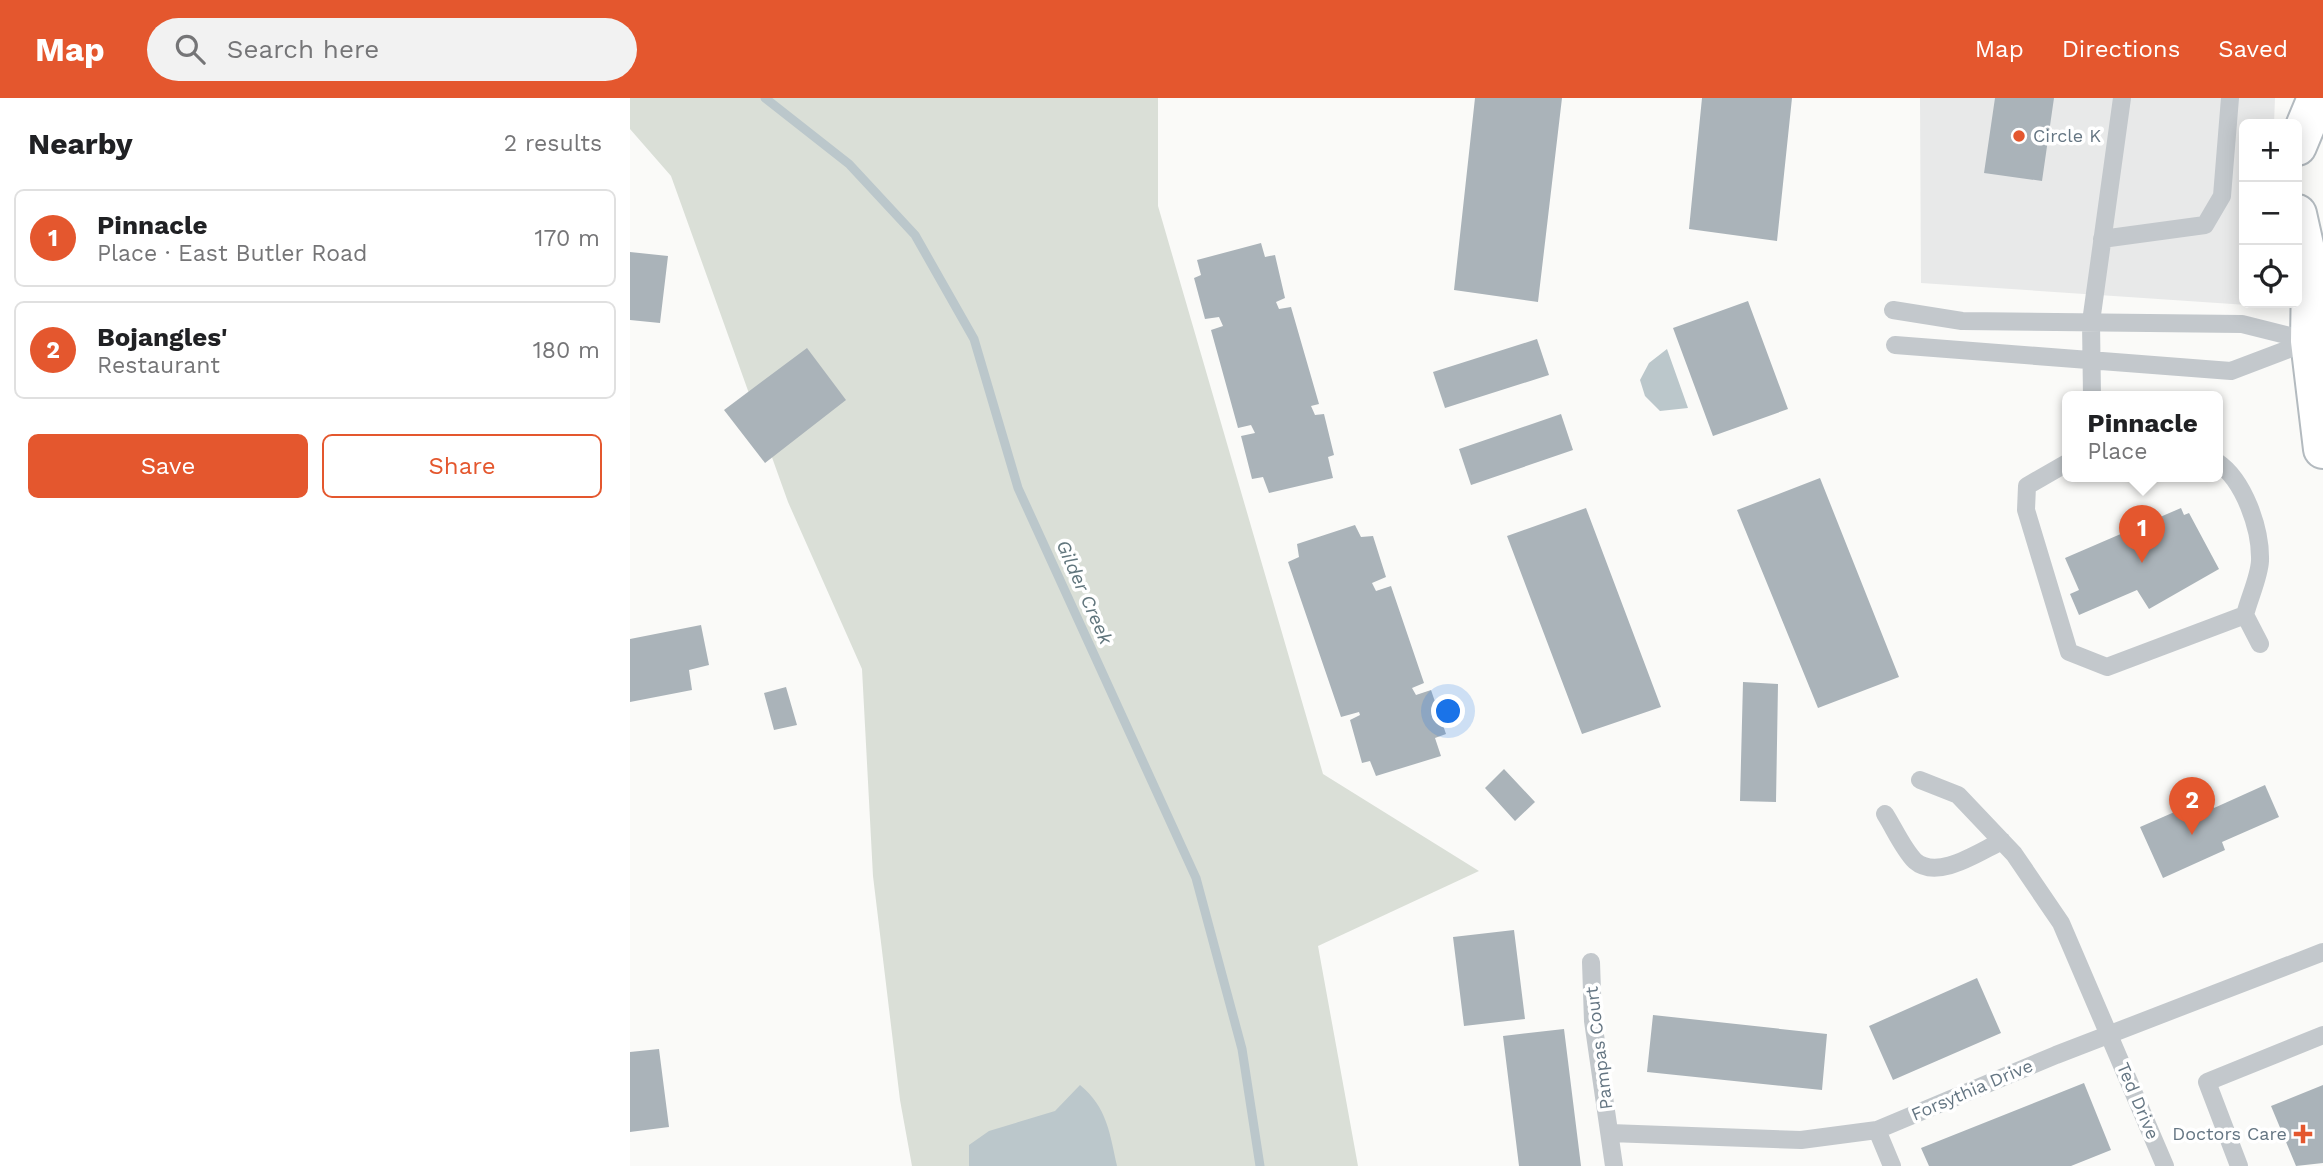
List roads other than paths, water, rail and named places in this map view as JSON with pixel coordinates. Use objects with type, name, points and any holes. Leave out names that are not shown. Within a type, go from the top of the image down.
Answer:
[{"type":"main road","points":[[2302,134],[2317,98]]},
{"type":"main road","points":[[2311,276],[2323,227]]},
{"type":"main road","points":[[2302,236],[2311,276],[2311,341],[2323,449]]},
{"type":"lane","points":[[2092,391],[2091,323],[2122,98]]},
{"type":"lane","points":[[2102,239],[2204,225],[2222,196],[2230,98]]},
{"type":"lane","points":[[1893,310],[1962,321],[2242,324],[2311,341]]},
{"type":"lane","points":[[1895,345],[2231,371],[2311,341]]},
{"type":"lane","points":[[2062,466],[2026,486],[2026,510],[2069,652],[2106,667],[2245,615]]},
{"type":"lane","points":[[2223,466],[2229,470],[2250,505],[2260,561],[2245,615],[2260,644]]},
{"type":"lane","name":"Ted Drive","points":[[1920,780],[1958,795],[2002,841],[2061,923],[2165,1166]]},
{"type":"lane","points":[[1885,814],[1916,861],[1933,869],[1955,863],[2002,841]]},
{"type":"lane","name":"Forsythia Drive","points":[[1610,1133],[1801,1140],[1877,1130],[2111,1035],[2321,958]]},
{"type":"lane","name":"Pampas Court","points":[[1591,962],[1593,1021],[1614,1166]]},
{"type":"lane","points":[[2239,1166],[2207,1082],[2323,1035]]},
{"type":"lane","points":[[1877,1130],[1892,1166]]},
{"type":"waterway","name":"Gilder Creek","points":[[765,98],[849,164],[915,235],[974,339],[1018,488],[1196,878],[1242,1049],[1260,1166]]},
{"type":"place","name":"Circle K","points":[[2019,136]]},
{"type":"place","name":"Pinnacle","points":[[2142,563]]},
{"type":"place","name":"Bojangles'","points":[[2192,835]]},
{"type":"place","name":"Doctors Care","points":[[2303,1134]]}]
